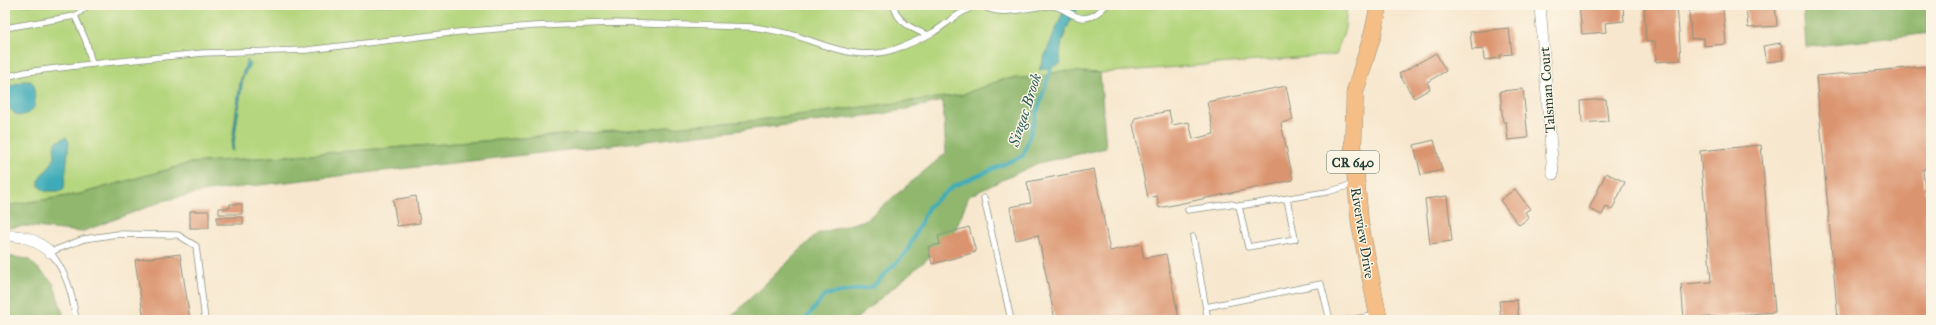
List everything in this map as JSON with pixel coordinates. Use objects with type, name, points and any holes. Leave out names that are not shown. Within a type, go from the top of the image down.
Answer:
[{"type":"main road","name":"Riverview Drive","points":[[1378,317],[1360,224],[1352,147],[1355,92],[1373,33],[1379,5]]},
{"type":"street","name":"Talsman Court","points":[[1540,5],[1553,174]]},
{"type":"street","points":[[5,236],[26,237],[39,242],[50,252]]},
{"type":"lane","points":[[5,28],[75,16],[88,5]]},
{"type":"lane","points":[[894,5],[895,12],[904,23],[927,35]]},
{"type":"lane","points":[[5,77],[26,72],[92,64],[203,53],[307,50],[459,32],[582,23],[752,27],[779,31],[832,50],[861,54],[896,49],[927,35],[964,11],[979,5]]},
{"type":"lane","points":[[982,5],[986,8],[997,10],[1058,6],[1081,18],[1093,16],[1106,5]]},
{"type":"lane","points":[[75,16],[86,41],[92,64]]},
{"type":"lane","points":[[1188,210],[1231,204],[1240,206],[1286,199],[1327,192],[1355,184]]},
{"type":"lane","points":[[984,198],[1011,320]]},
{"type":"lane","points":[[1240,206],[1248,247],[1295,239],[1286,199]]},
{"type":"lane","points":[[76,320],[68,278],[60,264],[50,252],[84,239],[118,234],[178,235],[196,246],[205,320]]},
{"type":"lane","points":[[1192,237],[1208,320]]},
{"type":"lane","points":[[1206,307],[1321,284],[1330,320]]},
{"type":"lane","points":[[1349,320],[1378,317]]},
{"type":"green space","points":[[5,5],[1347,5],[1345,28],[1336,55],[1100,73],[1061,71],[1038,77],[1004,79],[961,95],[749,121],[191,163],[80,194],[5,206]]},
{"type":"green space","points":[[1803,5],[1931,5],[1931,33],[1806,47]]},
{"type":"green space","points":[[1061,71],[1100,73],[1106,148],[1038,163],[969,196],[952,238],[855,320],[711,320],[732,316],[817,234],[866,220],[946,153],[943,101],[883,114],[207,191],[166,200],[81,232],[26,226],[5,228],[5,206],[80,194],[191,163],[749,121],[961,95],[1004,79],[1038,77]]},
{"type":"green space","points":[[5,256],[28,259],[53,283],[65,320],[10,320],[8,309],[5,309]]},
{"type":"water","points":[[1066,5],[1080,5],[1068,26],[1062,41],[1060,56],[1061,64],[1039,70]]},
{"type":"water","points":[[247,60],[250,64],[243,77],[233,151],[231,150],[240,82]]},
{"type":"water","points":[[23,81],[30,81],[34,84],[35,106],[29,113],[19,116],[8,106],[5,92],[10,86]]},
{"type":"water","points":[[66,137],[69,142],[64,188],[60,191],[44,191],[39,186],[39,181],[42,174],[48,169],[55,157],[54,146],[56,142]]},
{"type":"building","points":[[1579,5],[1623,5],[1624,21],[1605,23],[1606,32],[1582,34]]},
{"type":"building","points":[[1644,5],[1677,5],[1681,60],[1656,62],[1655,41],[1646,42]]},
{"type":"building","points":[[1746,5],[1775,5],[1777,26],[1748,28]]},
{"type":"building","points":[[1723,8],[1726,44],[1704,46],[1704,38],[1691,39],[1689,10]]},
{"type":"building","points":[[1509,28],[1512,54],[1500,55],[1500,58],[1484,60],[1483,49],[1472,50],[1470,32]]},
{"type":"building","points":[[1781,43],[1783,60],[1766,62],[1763,46]]},
{"type":"building","points":[[1436,53],[1446,71],[1427,82],[1430,89],[1414,98],[1399,74]]},
{"type":"building","points":[[1931,66],[1931,168],[1923,169],[1925,193],[1931,192],[1931,320],[1838,320],[1816,76]]},
{"type":"building","points":[[1286,86],[1293,120],[1281,123],[1293,180],[1159,208],[1157,196],[1148,198],[1133,124],[1135,118],[1169,111],[1172,125],[1189,122],[1193,139],[1214,134],[1207,102]]},
{"type":"building","points":[[1523,89],[1528,138],[1508,140],[1506,122],[1503,122],[1500,91]]},
{"type":"building","points":[[1606,99],[1608,121],[1582,123],[1581,101]]},
{"type":"building","points":[[1434,140],[1442,170],[1421,175],[1414,145]]},
{"type":"building","points":[[1761,145],[1775,312],[1684,319],[1681,284],[1711,282],[1700,151]]},
{"type":"building","points":[[1094,169],[1110,251],[1141,244],[1144,258],[1166,254],[1179,320],[1055,320],[1038,235],[1016,240],[1010,207],[1031,203],[1027,182]]},
{"type":"building","points":[[1606,173],[1625,182],[1612,210],[1606,207],[1602,215],[1589,209]]},
{"type":"building","points":[[1515,189],[1530,209],[1525,212],[1529,218],[1519,225],[1500,200]]},
{"type":"building","points":[[416,196],[420,223],[397,226],[393,200]]},
{"type":"building","points":[[1447,196],[1452,241],[1430,244],[1425,199]]},
{"type":"building","points":[[230,204],[242,204],[242,214],[219,214],[219,208],[230,208]]},
{"type":"building","points":[[190,211],[209,211],[209,228],[190,228]]},
{"type":"building","points":[[217,217],[243,217],[243,224],[217,224]]},
{"type":"building","points":[[969,227],[976,252],[932,264],[928,247],[940,244],[938,236]]},
{"type":"building","points":[[180,254],[190,320],[144,320],[135,260]]},
{"type":"building","points":[[1517,300],[1519,320],[1501,320],[1499,301]]},
{"type":"waterway","name":"Singac Brook","points":[[805,320],[825,295],[872,287],[906,253],[929,206],[954,186],[1023,156],[1053,62]]}]
